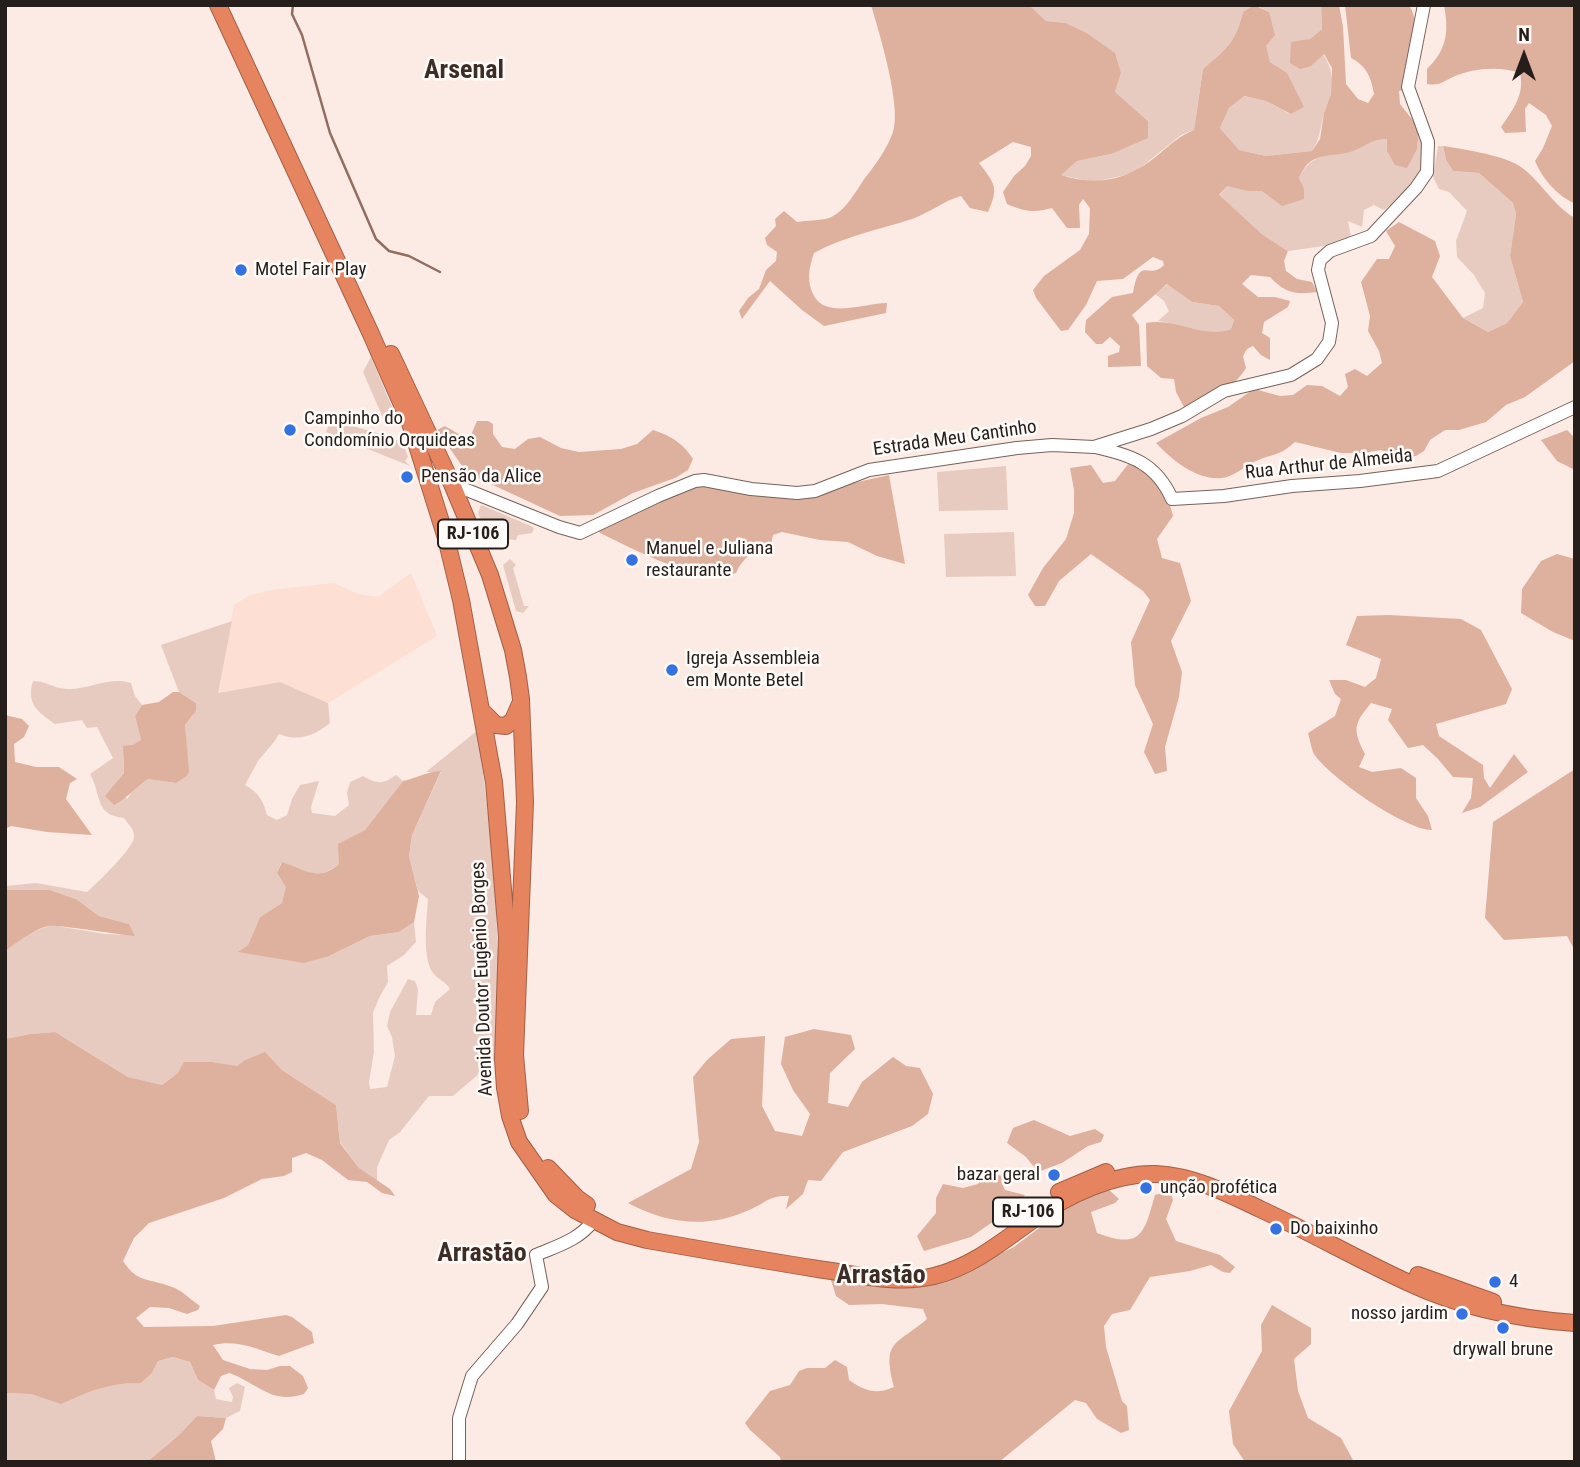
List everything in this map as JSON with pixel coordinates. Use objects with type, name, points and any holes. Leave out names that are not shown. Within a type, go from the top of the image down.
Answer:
[{"type":"highway","name":"Avenida Doutor Eugênio Borges","points":[[218,5],[410,423],[446,538],[461,600],[494,782],[505,912],[506,1000],[503,1059],[510,1116],[519,1143],[556,1195],[593,1220],[617,1232],[646,1240],[846,1273],[903,1279],[932,1277],[955,1269],[976,1259],[1067,1199],[1109,1181],[1134,1176],[1178,1177],[1224,1191],[1409,1283],[1454,1302],[1518,1317],[1575,1323]]},
{"type":"highway","name":"Avenida Doutor Eugênio Borges","points":[[230,5],[452,484],[490,575],[513,650],[521,699],[525,802],[515,1055],[519,1108],[524,1129],[553,1176],[597,1212],[618,1221],[662,1233],[861,1266],[916,1269],[940,1264],[985,1245],[1049,1197],[1080,1181],[1107,1171],[1154,1165],[1197,1171],[1217,1177],[1289,1210],[1392,1263],[1457,1290],[1503,1304],[1575,1314]]},
{"type":"highway","points":[[482,711],[496,725],[506,726],[513,720],[521,699]]},
{"type":"street","name":"Estrada Meu Cantinho","points":[[452,484],[580,533],[695,481],[705,480],[751,489],[806,492],[869,470],[1017,448],[1052,445],[1094,447],[1182,416],[1224,391],[1290,375],[1317,359],[1329,342],[1332,323],[1318,270],[1320,260],[1330,251],[1371,236],[1424,179],[1429,166],[1428,142],[1408,87],[1424,5]]},
{"type":"street","name":"Rua Arthur de Almeida","points":[[1094,447],[1116,452],[1153,469],[1163,480],[1172,499],[1224,496],[1438,471],[1575,407]]},
{"type":"street","points":[[458,1462],[460,1418],[467,1387],[477,1368],[517,1324],[542,1287],[536,1255],[574,1238],[593,1220]]},
{"type":"shaded area","points":[[871,5],[1029,5],[1046,21],[1066,23],[1085,32],[1115,53],[1121,73],[1115,92],[1148,121],[1148,138],[1111,154],[1077,161],[1061,175],[1100,181],[1124,175],[1147,164],[1179,138],[1194,130],[1203,69],[1229,45],[1237,32],[1243,12],[1254,5],[1269,12],[1275,35],[1266,46],[1270,62],[1287,73],[1304,107],[1291,114],[1266,101],[1244,96],[1229,108],[1220,128],[1239,150],[1266,156],[1312,151],[1320,139],[1324,113],[1331,94],[1332,68],[1324,54],[1311,66],[1300,69],[1290,63],[1291,42],[1310,39],[1322,29],[1321,5],[1339,5],[1346,84],[1358,99],[1368,103],[1374,94],[1373,88],[1364,68],[1351,58],[1345,5],[1409,5],[1416,25],[1416,57],[1412,88],[1399,91],[1400,104],[1419,128],[1417,149],[1407,168],[1395,165],[1387,151],[1387,139],[1376,140],[1350,152],[1314,159],[1303,169],[1299,178],[1304,188],[1304,199],[1282,206],[1262,191],[1227,186],[1219,195],[1263,235],[1288,251],[1284,261],[1286,271],[1297,279],[1312,282],[1317,292],[1291,292],[1270,277],[1251,275],[1242,284],[1258,297],[1275,297],[1290,301],[1288,307],[1264,322],[1262,333],[1270,338],[1270,360],[1253,346],[1247,349],[1243,356],[1246,368],[1235,382],[1211,399],[1185,409],[1176,392],[1174,379],[1161,378],[1147,366],[1146,323],[1168,323],[1199,330],[1220,331],[1231,329],[1234,320],[1219,306],[1192,302],[1167,284],[1132,315],[1139,325],[1141,366],[1108,367],[1108,356],[1119,352],[1120,346],[1110,337],[1102,344],[1096,344],[1085,332],[1086,320],[1112,297],[1133,293],[1142,271],[1153,271],[1164,265],[1163,261],[1153,257],[1123,279],[1097,281],[1086,305],[1068,330],[1061,331],[1033,290],[1044,276],[1080,250],[1089,234],[1090,208],[1083,199],[1079,205],[1080,228],[1067,228],[1052,208],[1030,211],[1007,204],[1003,192],[1031,156],[1031,147],[1013,142],[979,163],[994,186],[988,212],[970,208],[961,196],[912,219],[850,238],[814,253],[809,280],[811,290],[820,303],[828,307],[847,308],[887,303],[886,313],[824,326],[770,281],[742,319],[739,311],[759,289],[766,270],[776,261],[777,252],[767,245],[765,238],[776,226],[775,219],[784,211],[797,222],[825,219],[835,215],[854,195],[891,138],[895,120],[892,88]]},
{"type":"shaded area","points":[[1029,5],[1254,5],[1243,12],[1237,32],[1229,45],[1203,69],[1194,130],[1181,135],[1134,173],[1094,182],[1060,175],[1077,161],[1111,154],[1148,121],[1115,92],[1121,73],[1085,32],[1066,23],[1046,21]]},
{"type":"shaded area","points":[[1256,5],[1321,5],[1322,29],[1310,39],[1328,63],[1332,84],[1312,151],[1266,156],[1239,150],[1220,128],[1229,108],[1243,96],[1266,101],[1290,114],[1288,78],[1270,62],[1265,46],[1269,12]]},
{"type":"shaded area","points":[[1444,5],[1575,5],[1575,204],[1551,186],[1535,161],[1552,126],[1546,115],[1529,103],[1525,109],[1526,132],[1505,133],[1501,127],[1519,95],[1520,73],[1503,69],[1477,70],[1438,84],[1427,84],[1427,69],[1439,55],[1445,40]]},
{"type":"shaded area","points":[[1419,128],[1426,159],[1415,186],[1384,210],[1374,205],[1364,210],[1362,227],[1348,221],[1351,237],[1331,245],[1288,251],[1263,235],[1219,196],[1227,186],[1256,190],[1304,188],[1299,178],[1303,170],[1315,160],[1380,139],[1417,149]]},
{"type":"shaded area","points":[[1438,146],[1443,146],[1446,160],[1453,171],[1479,173],[1513,203],[1516,214],[1510,256],[1523,302],[1507,323],[1488,332],[1463,318],[1483,308],[1485,293],[1474,275],[1457,257],[1456,241],[1467,211],[1449,192],[1439,189],[1433,177]]},
{"type":"shaded area","points":[[1443,146],[1511,161],[1533,177],[1559,206],[1575,218],[1575,361],[1525,397],[1506,405],[1486,422],[1459,430],[1445,430],[1430,440],[1424,451],[1416,456],[1398,457],[1381,450],[1341,453],[1295,442],[1231,476],[1217,478],[1197,474],[1170,456],[1156,443],[1201,418],[1228,407],[1254,389],[1280,396],[1293,395],[1307,385],[1322,386],[1340,396],[1348,387],[1345,374],[1355,369],[1367,376],[1382,363],[1368,331],[1370,316],[1361,282],[1377,259],[1389,259],[1395,246],[1386,231],[1399,222],[1435,241],[1440,256],[1432,277],[1463,318],[1488,332],[1507,323],[1523,302],[1510,256],[1516,214],[1513,203],[1479,173],[1453,171],[1446,160]]},
{"type":"shaded area","points":[[1168,284],[1192,302],[1219,306],[1234,320],[1231,329],[1213,332],[1158,321],[1169,311],[1164,301],[1155,294]]},
{"type":"shaded area","points":[[371,357],[400,426],[383,418],[363,372]]},
{"type":"shaded area","points":[[331,420],[391,437],[403,444],[408,457],[405,461],[410,466],[326,432]]},
{"type":"shaded area","points":[[477,421],[493,424],[493,434],[502,447],[515,449],[528,439],[540,437],[561,448],[579,452],[621,449],[637,444],[653,430],[676,441],[693,459],[688,470],[675,478],[633,493],[593,515],[560,516],[467,473],[437,430],[445,426],[462,436],[471,435]]},
{"type":"shaded area","points":[[1567,430],[1575,438],[1575,470],[1557,461],[1541,440]]},
{"type":"shaded area","points":[[1134,462],[1153,479],[1167,499],[1173,516],[1157,539],[1162,558],[1180,563],[1191,601],[1171,641],[1182,672],[1179,697],[1165,747],[1167,771],[1155,774],[1144,752],[1153,724],[1135,685],[1131,642],[1150,600],[1143,591],[1091,554],[1059,581],[1045,606],[1035,606],[1028,595],[1043,568],[1066,539],[1074,513],[1070,468],[1091,465],[1103,483],[1115,481],[1129,463]]},
{"type":"shaded area","points":[[1006,466],[1008,510],[939,511],[937,472]]},
{"type":"shaded area","points":[[889,475],[905,564],[877,556],[848,542],[820,540],[782,532],[773,535],[771,544],[746,558],[736,573],[721,576],[667,564],[600,533],[598,529],[641,505],[705,484],[771,494],[844,485]]},
{"type":"shaded area","points":[[481,505],[531,526],[534,528],[532,533],[518,535],[516,540],[504,539],[502,544],[489,537],[478,513]]},
{"type":"shaded area","points":[[1014,532],[1016,576],[946,577],[944,534]]},
{"type":"shaded area","points":[[1557,554],[1575,559],[1575,641],[1553,632],[1521,613],[1522,589],[1541,561]]},
{"type":"shaded area","points":[[510,559],[516,565],[513,568],[524,606],[529,606],[523,613],[516,611],[503,565]]},
{"type":"shaded area","points":[[411,573],[437,636],[328,703],[280,682],[218,693],[234,605],[250,595],[270,590],[334,583],[358,594],[378,597]]},
{"type":"shaded area","points":[[1357,616],[1461,619],[1481,630],[1512,689],[1506,704],[1436,724],[1439,736],[1483,765],[1484,778],[1490,788],[1514,754],[1528,772],[1480,807],[1462,813],[1471,798],[1473,778],[1453,777],[1423,745],[1408,748],[1388,720],[1392,709],[1371,703],[1361,716],[1357,732],[1365,754],[1359,767],[1372,772],[1401,768],[1416,778],[1416,798],[1428,816],[1432,830],[1420,828],[1387,812],[1335,776],[1314,754],[1308,733],[1335,716],[1341,699],[1335,694],[1329,680],[1346,680],[1365,687],[1376,678],[1381,659],[1346,645]]},
{"type":"shaded area","points":[[232,621],[218,693],[280,682],[328,703],[330,723],[306,736],[279,734],[258,761],[245,785],[260,797],[267,815],[277,820],[287,815],[300,785],[319,781],[311,807],[312,813],[335,816],[349,805],[347,793],[350,782],[363,776],[383,782],[396,775],[403,781],[365,830],[339,844],[339,864],[324,872],[311,873],[281,863],[277,873],[287,887],[282,903],[260,917],[248,945],[239,952],[329,956],[370,936],[399,932],[414,922],[416,942],[404,955],[387,966],[388,982],[373,1013],[374,1052],[370,1089],[387,1087],[395,1056],[387,1026],[390,1012],[408,979],[415,981],[418,989],[416,1015],[431,1015],[435,1002],[450,989],[434,974],[427,958],[428,899],[418,891],[409,856],[412,835],[441,772],[426,772],[478,730],[494,864],[499,978],[494,1061],[453,1096],[429,1096],[400,1132],[389,1140],[377,1167],[377,1181],[359,1168],[340,1142],[336,1105],[282,1070],[265,1053],[245,1060],[237,1067],[215,1064],[189,1068],[162,1085],[128,1077],[55,1032],[5,1039],[5,951],[25,935],[51,925],[105,934],[134,935],[129,924],[99,916],[76,899],[50,890],[5,890],[5,886],[36,883],[87,892],[122,857],[134,837],[124,818],[114,816],[103,808],[90,774],[113,758],[97,727],[87,728],[82,720],[55,724],[43,715],[32,701],[33,681],[69,689],[114,681],[131,683],[135,696],[142,705],[135,716],[141,740],[123,754],[124,773],[117,782],[127,799],[134,788],[148,779],[176,783],[187,776],[185,725],[196,711],[196,703],[179,692],[161,645]]},
{"type":"shaded area","points":[[173,692],[179,692],[196,703],[196,711],[185,725],[189,771],[187,776],[176,783],[148,779],[114,805],[105,796],[124,773],[123,746],[133,745],[141,740],[135,716],[142,705],[159,702]]},
{"type":"shaded area","points":[[5,715],[22,719],[29,726],[24,737],[14,744],[15,762],[36,767],[59,767],[77,779],[70,783],[66,799],[92,835],[11,826],[5,829]]},
{"type":"shaded area","points":[[1575,769],[1575,951],[1567,936],[1504,940],[1485,918],[1493,822]]},
{"type":"shaded area","points":[[441,771],[412,835],[409,856],[419,896],[414,922],[399,932],[370,936],[329,956],[304,963],[238,952],[248,945],[260,917],[282,903],[286,887],[277,873],[282,862],[311,873],[331,869],[339,864],[338,844],[365,830],[403,781]]},
{"type":"shaded area","points":[[5,890],[50,890],[76,899],[99,916],[129,924],[135,936],[48,926],[31,933],[5,951]]},
{"type":"shaded area","points":[[814,1029],[851,1035],[855,1049],[830,1073],[828,1103],[848,1107],[862,1082],[893,1057],[906,1066],[920,1068],[933,1094],[928,1114],[912,1126],[843,1152],[821,1181],[808,1180],[803,1194],[786,1209],[789,1196],[782,1196],[734,1216],[688,1222],[658,1216],[628,1203],[691,1169],[699,1142],[693,1077],[707,1060],[731,1039],[765,1036],[762,1106],[775,1131],[802,1136],[810,1114],[793,1090],[781,1064],[785,1037]]},
{"type":"shaded area","points":[[55,1032],[128,1077],[162,1085],[178,1073],[184,1062],[237,1066],[265,1052],[282,1070],[336,1105],[340,1143],[359,1168],[390,1189],[395,1196],[382,1193],[367,1182],[348,1180],[322,1160],[306,1153],[292,1158],[292,1172],[284,1176],[262,1179],[224,1198],[149,1223],[134,1238],[123,1261],[139,1277],[176,1288],[200,1306],[198,1310],[187,1314],[169,1308],[150,1307],[136,1318],[144,1327],[213,1326],[286,1315],[292,1317],[312,1332],[314,1343],[279,1356],[238,1344],[213,1345],[223,1360],[250,1369],[267,1370],[290,1366],[303,1376],[308,1388],[304,1394],[292,1397],[273,1395],[229,1373],[221,1376],[214,1390],[198,1380],[190,1362],[173,1357],[158,1361],[152,1373],[141,1383],[100,1389],[61,1404],[31,1394],[5,1393],[5,1039]]},
{"type":"shaded area","points":[[1034,1120],[1070,1136],[1095,1129],[1104,1135],[1101,1142],[1088,1146],[1062,1163],[1038,1172],[1026,1157],[1007,1143],[1013,1128]]},
{"type":"shaded area","points":[[985,1173],[1003,1176],[1001,1181],[1005,1190],[1025,1195],[1014,1207],[971,1237],[924,1251],[917,1236],[936,1213],[936,1198],[943,1184],[963,1188],[978,1184]]},
{"type":"shaded area","points":[[1107,1188],[1119,1199],[1091,1212],[1097,1233],[1124,1240],[1139,1235],[1148,1219],[1155,1195],[1170,1191],[1173,1200],[1166,1219],[1176,1241],[1220,1255],[1235,1267],[1230,1273],[1211,1265],[1150,1277],[1130,1310],[1112,1314],[1104,1326],[1106,1347],[1122,1401],[1127,1406],[1129,1430],[1121,1433],[1097,1419],[1086,1403],[1075,1400],[999,1462],[781,1462],[780,1457],[745,1423],[770,1391],[790,1385],[799,1371],[825,1368],[835,1360],[847,1367],[849,1380],[860,1387],[876,1391],[894,1387],[891,1352],[899,1340],[927,1319],[923,1309],[882,1304],[849,1305],[836,1296],[830,1277],[970,1268],[1014,1247],[1059,1213]]},
{"type":"shaded area","points":[[1272,1305],[1311,1328],[1311,1344],[1294,1359],[1298,1391],[1308,1418],[1341,1438],[1354,1462],[1245,1462],[1233,1444],[1229,1411],[1262,1351],[1261,1325]]},
{"type":"shaded area","points":[[173,1357],[190,1362],[198,1380],[214,1390],[216,1399],[232,1402],[229,1388],[237,1383],[245,1387],[240,1411],[226,1418],[197,1416],[147,1462],[5,1462],[5,1393],[31,1394],[61,1403],[110,1386],[141,1383],[152,1373],[158,1361]]},
{"type":"shaded area","points":[[197,1416],[226,1418],[223,1429],[211,1441],[216,1462],[147,1462],[179,1435]]},
{"type":"waterway","points":[[293,5],[292,14],[302,35],[330,133],[376,239],[389,251],[409,256],[440,272]]},
{"type":"place","name":"Motel Fair Play","points":[[241,270]]},
{"type":"place","name":"Campinho do Condomínio Orquideas","points":[[290,430]]},
{"type":"place","name":"Pensão da Alice","points":[[407,477]]},
{"type":"place","name":"Manuel e Juliana restaurante","points":[[632,560]]},
{"type":"place","name":"Igreja Assembleia em Monte Betel","points":[[672,670]]},
{"type":"place","name":"bazar geral","points":[[1054,1175]]},
{"type":"place","name":"unção profética","points":[[1146,1188]]},
{"type":"place","name":"Do baixinho","points":[[1276,1229]]},
{"type":"place","name":"4","points":[[1495,1282]]},
{"type":"place","name":"nosso jardim","points":[[1462,1314]]},
{"type":"place","name":"drywall brune","points":[[1503,1328]]},
{"type":"district","name":"Arsenal","points":[[464,71]]},
{"type":"district","name":"Arrastão","points":[[482,1254]]},
{"type":"district","name":"Arrastão","points":[[881,1276]]}]
